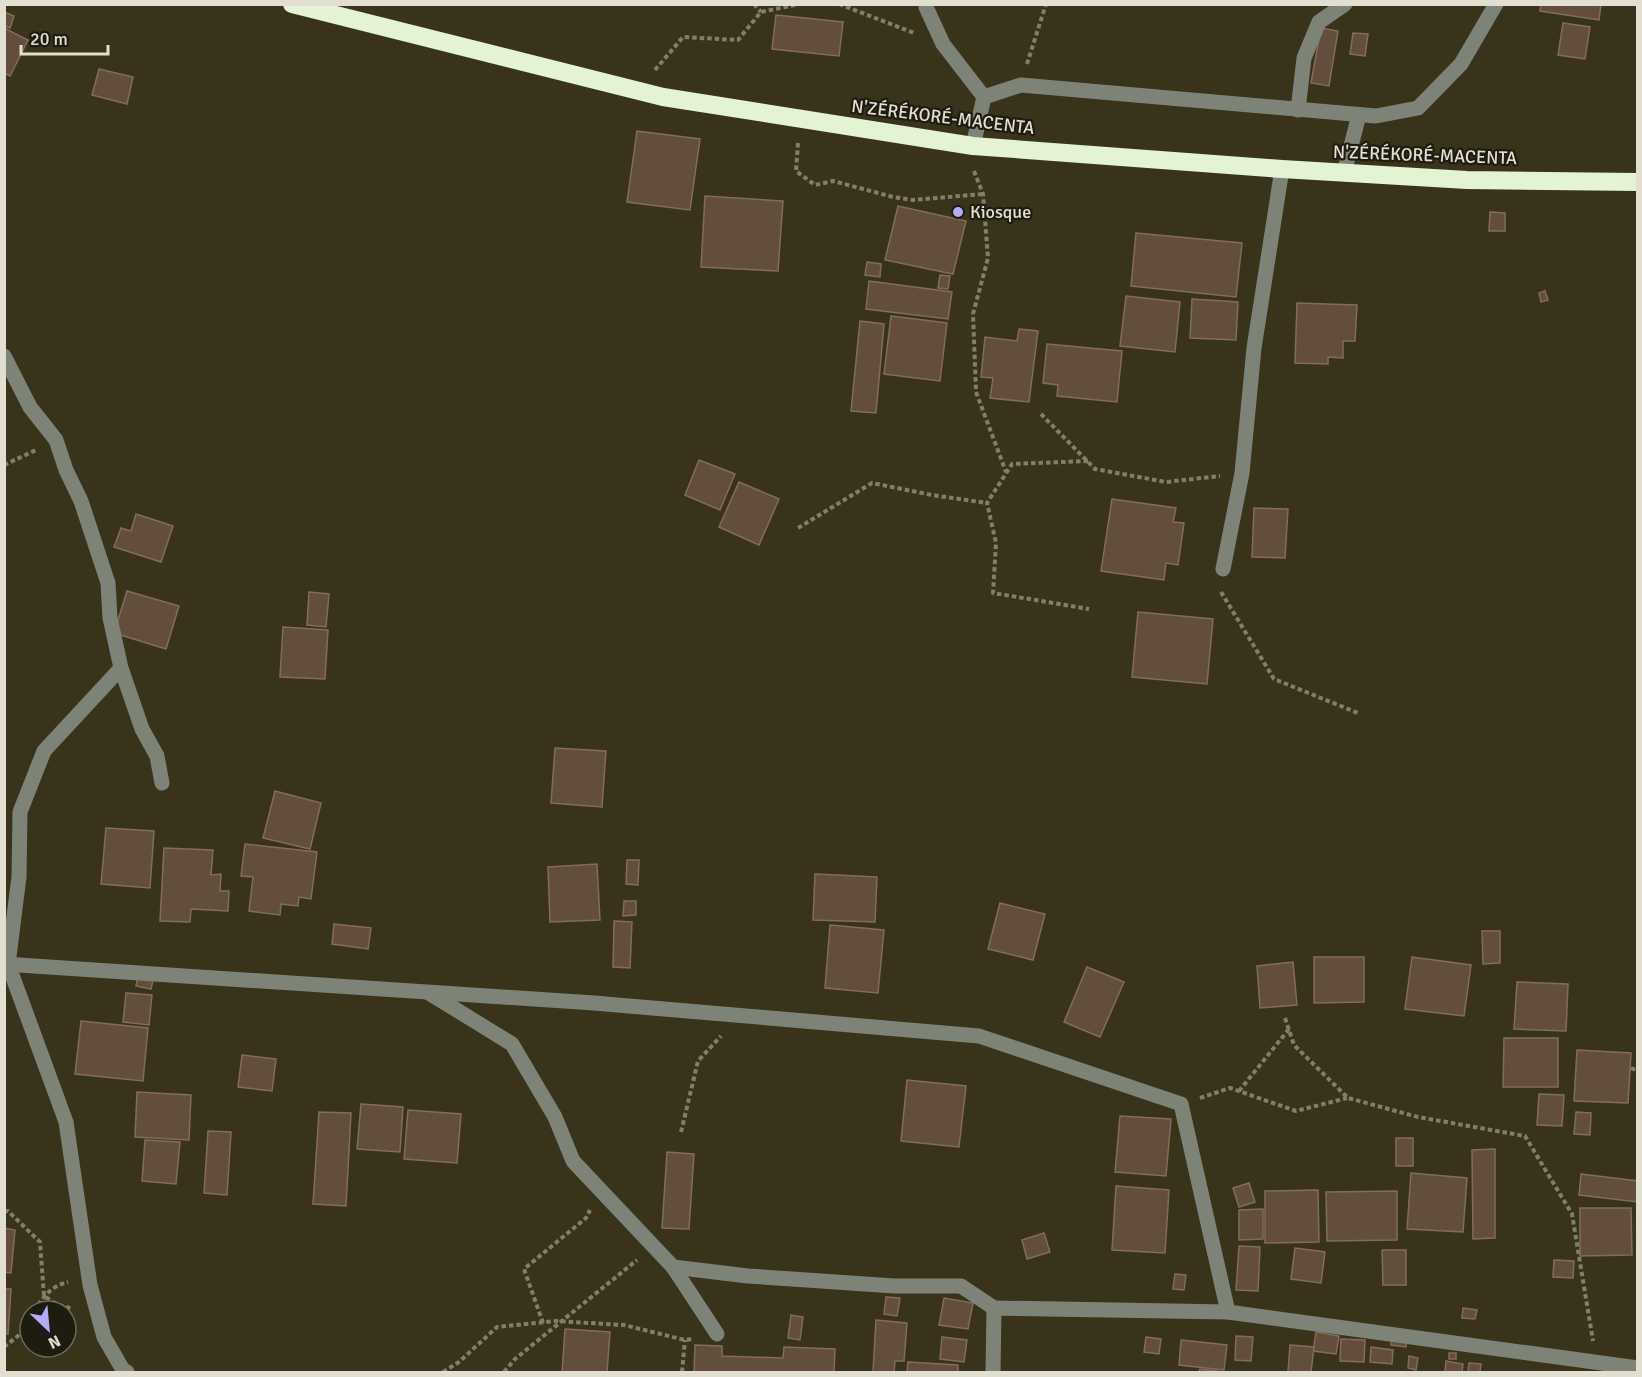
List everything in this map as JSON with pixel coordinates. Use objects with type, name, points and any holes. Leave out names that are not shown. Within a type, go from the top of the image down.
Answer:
[{"type":"highway","name":"N'ZÉRÉKORÉ-MACENTA","points":[[292,4],[336,10],[663,97],[969,145],[1282,169],[1467,180],[1638,182]]},
{"type":"street","points":[[927,4],[926,7],[943,44],[984,98]]},
{"type":"street","points":[[1298,110],[1304,58],[1319,22],[1345,4]]},
{"type":"street","points":[[984,98],[1021,85],[1376,117],[1418,108],[1461,64],[1496,4]]},
{"type":"street","points":[[969,145],[984,98]]},
{"type":"street","points":[[1344,173],[1359,115]]},
{"type":"street","points":[[1223,569],[1242,473],[1254,348],[1282,169]]},
{"type":"street","points":[[4,356],[30,407],[56,440],[66,470],[81,501],[108,583],[110,618],[121,668],[142,729],[157,756],[162,783]]},
{"type":"street","points":[[121,668],[44,751],[20,812],[18,877],[6,964],[66,1122],[89,1277],[104,1337],[123,1370],[127,1372]]},
{"type":"street","points":[[6,964],[594,1003],[979,1036],[1180,1104],[1228,1312]]},
{"type":"street","points":[[427,992],[512,1044],[555,1117],[573,1161],[673,1267],[717,1334]]},
{"type":"street","points":[[673,1267],[748,1276],[894,1286],[961,1286],[994,1308],[1228,1312],[1638,1368]]},
{"type":"street","points":[[993,1372],[994,1308]]},
{"type":"path","points":[[754,4],[761,12]]},
{"type":"path","points":[[638,90],[683,37],[738,40],[761,12],[800,4]]},
{"type":"path","points":[[839,4],[943,44]]},
{"type":"path","points":[[1021,85],[1046,4]]},
{"type":"path","points":[[799,118],[796,171],[815,185],[833,181],[913,201],[983,194]]},
{"type":"path","points":[[969,145],[983,194],[988,258],[973,314],[975,392],[1006,472]]},
{"type":"path","points":[[1041,414],[1095,469],[1166,482],[1242,473]]},
{"type":"path","points":[[4,465],[56,440]]},
{"type":"path","points":[[1088,461],[1012,464],[987,503],[996,543],[993,593],[1089,609]]},
{"type":"path","points":[[798,528],[872,483],[987,503]]},
{"type":"path","points":[[1223,569],[1217,585],[1274,679],[1358,713]]},
{"type":"path","points":[[681,1132],[698,1061],[740,1015]]},
{"type":"path","points":[[1285,1018],[1294,1045],[1348,1098]]},
{"type":"path","points":[[1239,1091],[1288,1029]]},
{"type":"path","points":[[1631,1068],[1638,1071]]},
{"type":"path","points":[[1180,1104],[1230,1088],[1296,1111],[1348,1098],[1418,1117],[1525,1136],[1572,1214],[1597,1362]]},
{"type":"path","points":[[543,1323],[524,1269],[586,1218],[599,1189]]},
{"type":"path","points":[[4,1211],[8,1212],[40,1242],[44,1296]]},
{"type":"path","points":[[504,1372],[515,1359],[654,1246]]},
{"type":"path","points":[[42,1299],[57,1285],[89,1277]]},
{"type":"path","points":[[44,1296],[56,1304],[99,1317]]},
{"type":"path","points":[[443,1372],[459,1362],[496,1327],[560,1322],[624,1325],[685,1340],[717,1334]]},
{"type":"path","points":[[4,1347],[18,1336]]},
{"type":"path","points":[[682,1372],[685,1340]]},
{"type":"building","points":[[1541,4],[1601,4],[1599,20],[1540,11]]},
{"type":"building","points":[[4,12],[14,16],[10,28],[4,26]]},
{"type":"building","points":[[776,15],[843,22],[839,56],[772,49]]},
{"type":"building","points":[[1563,23],[1590,27],[1585,59],[1558,55]]},
{"type":"building","points":[[4,28],[28,40],[10,76],[4,73]]},
{"type":"building","points":[[1321,28],[1338,31],[1329,86],[1311,83]]},
{"type":"building","points":[[1353,33],[1368,34],[1365,56],[1350,54]]},
{"type":"building","points":[[99,69],[133,77],[127,104],[92,95]]},
{"type":"building","points":[[637,131],[700,139],[690,210],[627,202]]},
{"type":"building","points":[[705,196],[783,201],[778,271],[701,267]]},
{"type":"building","points":[[898,206],[966,221],[953,274],[885,260]]},
{"type":"building","points":[[1490,212],[1505,213],[1505,231],[1489,231]]},
{"type":"building","points":[[1136,233],[1242,243],[1236,297],[1131,286]]},
{"type":"building","points":[[867,262],[881,264],[880,277],[865,275]]},
{"type":"building","points":[[940,275],[950,276],[948,289],[938,288]]},
{"type":"building","points":[[869,281],[952,292],[948,319],[866,309]]},
{"type":"building","points":[[1545,291],[1548,300],[1541,302],[1539,293]]},
{"type":"building","points":[[1126,296],[1180,302],[1175,352],[1120,346]]},
{"type":"building","points":[[1192,299],[1238,302],[1236,340],[1190,338]]},
{"type":"building","points":[[1297,303],[1357,305],[1355,341],[1343,341],[1343,358],[1328,357],[1328,364],[1295,363]]},
{"type":"building","points":[[891,316],[947,323],[940,381],[884,374]]},
{"type":"building","points":[[860,321],[884,324],[876,413],[851,411]]},
{"type":"building","points":[[1019,329],[1038,331],[1029,402],[990,398],[993,378],[981,377],[985,337],[1017,341]]},
{"type":"building","points":[[1047,344],[1122,351],[1117,402],[1057,396],[1058,385],[1043,383]]},
{"type":"building","points":[[699,460],[735,474],[720,510],[685,495]]},
{"type":"building","points":[[739,482],[779,499],[759,545],[719,527]]},
{"type":"building","points":[[1112,499],[1176,508],[1173,522],[1184,523],[1178,565],[1166,563],[1164,580],[1101,571]]},
{"type":"building","points":[[1254,508],[1288,509],[1285,558],[1252,557]]},
{"type":"building","points":[[136,514],[173,526],[161,562],[114,547],[121,528],[131,531]]},
{"type":"building","points":[[127,591],[179,606],[166,649],[114,633]]},
{"type":"building","points":[[309,592],[329,594],[326,627],[307,625]]},
{"type":"building","points":[[1138,612],[1213,619],[1207,684],[1132,677]]},
{"type":"building","points":[[283,627],[328,630],[325,679],[280,677]]},
{"type":"building","points":[[555,748],[606,751],[602,807],[551,803]]},
{"type":"building","points":[[275,791],[321,803],[310,849],[263,838]]},
{"type":"building","points":[[106,828],[154,831],[150,888],[101,884]]},
{"type":"building","points":[[245,844],[317,852],[311,899],[299,897],[298,906],[281,904],[280,915],[249,911],[253,877],[241,876]]},
{"type":"building","points":[[164,848],[213,850],[211,875],[221,874],[220,891],[229,891],[228,911],[191,909],[190,922],[160,921]]},
{"type":"building","points":[[627,860],[639,860],[638,885],[626,884]]},
{"type":"building","points":[[597,864],[600,920],[550,922],[548,867]]},
{"type":"building","points":[[815,874],[877,877],[875,922],[813,920]]},
{"type":"building","points":[[624,901],[636,901],[636,915],[623,916]]},
{"type":"building","points":[[1000,903],[1045,914],[1033,960],[988,949]]},
{"type":"building","points":[[614,921],[632,922],[630,968],[613,967]]},
{"type":"building","points":[[334,924],[371,928],[368,949],[332,944]]},
{"type":"building","points":[[830,925],[884,930],[878,993],[825,988]]},
{"type":"building","points":[[1482,931],[1500,931],[1500,963],[1483,964]]},
{"type":"building","points":[[1314,957],[1364,957],[1364,1002],[1314,1003]]},
{"type":"building","points":[[1412,957],[1471,965],[1464,1016],[1405,1009]]},
{"type":"building","points":[[1293,962],[1297,1005],[1260,1008],[1257,966]]},
{"type":"building","points":[[1087,967],[1124,982],[1100,1037],[1064,1022]]},
{"type":"building","points":[[138,977],[153,980],[151,989],[136,986]]},
{"type":"building","points":[[1517,982],[1568,984],[1566,1031],[1514,1029]]},
{"type":"building","points":[[126,993],[152,995],[149,1025],[123,1022]]},
{"type":"building","points":[[81,1021],[148,1028],[143,1081],[75,1074]]},
{"type":"building","points":[[1504,1038],[1558,1038],[1558,1087],[1503,1087]]},
{"type":"building","points":[[1577,1050],[1631,1053],[1628,1103],[1574,1101]]},
{"type":"building","points":[[242,1055],[276,1059],[272,1091],[238,1087]]},
{"type":"building","points":[[907,1080],[966,1086],[959,1147],[901,1141]]},
{"type":"building","points":[[137,1092],[191,1095],[189,1140],[135,1137]]},
{"type":"building","points":[[1539,1094],[1564,1095],[1562,1126],[1537,1125]]},
{"type":"building","points":[[361,1104],[403,1107],[400,1152],[357,1149]]},
{"type":"building","points":[[408,1110],[461,1114],[457,1163],[404,1159]]},
{"type":"building","points":[[319,1112],[351,1113],[346,1206],[313,1204]]},
{"type":"building","points":[[1576,1112],[1591,1113],[1590,1135],[1574,1134]]},
{"type":"building","points":[[1120,1116],[1171,1119],[1166,1176],[1115,1172]]},
{"type":"building","points":[[208,1131],[231,1132],[227,1195],[204,1193]]},
{"type":"building","points":[[1396,1138],[1413,1138],[1413,1166],[1396,1166]]},
{"type":"building","points":[[145,1140],[180,1142],[176,1184],[142,1181]]},
{"type":"building","points":[[1495,1149],[1495,1238],[1473,1239],[1472,1150]]},
{"type":"building","points":[[667,1152],[694,1154],[689,1229],[662,1228]]},
{"type":"building","points":[[1411,1173],[1467,1178],[1463,1232],[1407,1229]]},
{"type":"building","points":[[1581,1174],[1638,1181],[1638,1202],[1579,1195]]},
{"type":"building","points":[[1249,1183],[1255,1202],[1239,1207],[1233,1188]]},
{"type":"building","points":[[1116,1186],[1169,1190],[1165,1253],[1112,1250]]},
{"type":"building","points":[[1318,1190],[1319,1242],[1265,1243],[1265,1191]]},
{"type":"building","points":[[1397,1191],[1397,1240],[1327,1241],[1326,1192]]},
{"type":"building","points":[[1580,1208],[1631,1208],[1632,1255],[1580,1256]]},
{"type":"building","points":[[1263,1209],[1263,1239],[1239,1240],[1239,1210]]},
{"type":"building","points":[[4,1228],[15,1230],[11,1273],[4,1272]]},
{"type":"building","points":[[1044,1233],[1050,1252],[1027,1259],[1022,1240]]},
{"type":"building","points":[[1239,1246],[1260,1247],[1258,1291],[1236,1290]]},
{"type":"building","points":[[1295,1248],[1325,1252],[1321,1283],[1291,1279]]},
{"type":"building","points":[[1382,1250],[1406,1250],[1406,1285],[1383,1285]]},
{"type":"building","points":[[1554,1260],[1574,1261],[1573,1278],[1553,1277]]},
{"type":"building","points":[[1175,1274],[1186,1275],[1184,1290],[1173,1289]]},
{"type":"building","points":[[4,1289],[11,1289],[8,1334],[4,1334]]},
{"type":"building","points":[[886,1297],[900,1298],[897,1316],[884,1314]]},
{"type":"building","points":[[944,1298],[973,1303],[968,1329],[939,1325]]},
{"type":"building","points":[[1463,1308],[1477,1310],[1475,1319],[1462,1318]]},
{"type":"building","points":[[791,1315],[803,1317],[800,1340],[788,1338]]},
{"type":"building","points":[[876,1320],[907,1323],[904,1361],[895,1361],[894,1372],[873,1372]]},
{"type":"building","points":[[565,1329],[610,1332],[607,1372],[562,1372]]},
{"type":"building","points":[[1316,1332],[1339,1336],[1336,1354],[1313,1351]]},
{"type":"building","points":[[1236,1336],[1253,1337],[1251,1361],[1235,1360]]},
{"type":"building","points":[[1392,1336],[1407,1338],[1406,1347],[1391,1345]]},
{"type":"building","points":[[942,1337],[967,1340],[964,1362],[940,1359]]},
{"type":"building","points":[[1146,1337],[1161,1339],[1159,1354],[1144,1352]]},
{"type":"building","points":[[1341,1339],[1365,1340],[1364,1362],[1340,1361]]},
{"type":"building","points":[[1181,1340],[1227,1345],[1224,1370],[1179,1365]]},
{"type":"building","points":[[695,1345],[722,1346],[722,1356],[783,1358],[784,1347],[835,1349],[834,1372],[694,1372]]},
{"type":"building","points":[[1290,1345],[1314,1347],[1311,1372],[1288,1372]]},
{"type":"building","points":[[1371,1347],[1393,1350],[1392,1364],[1370,1362]]},
{"type":"building","points":[[1449,1353],[1456,1353],[1456,1359],[1449,1359]]},
{"type":"building","points":[[1409,1356],[1418,1358],[1416,1370],[1408,1368]]},
{"type":"building","points":[[1446,1361],[1463,1364],[1462,1372],[1445,1372]]},
{"type":"building","points":[[908,1362],[958,1365],[958,1372],[907,1372]]},
{"type":"building","points":[[1469,1363],[1481,1364],[1480,1372],[1468,1372]]},
{"type":"building","points":[[1200,1369],[1224,1372],[1199,1372]]},
{"type":"place","name":"Kiosque","points":[[958,212]]}]
